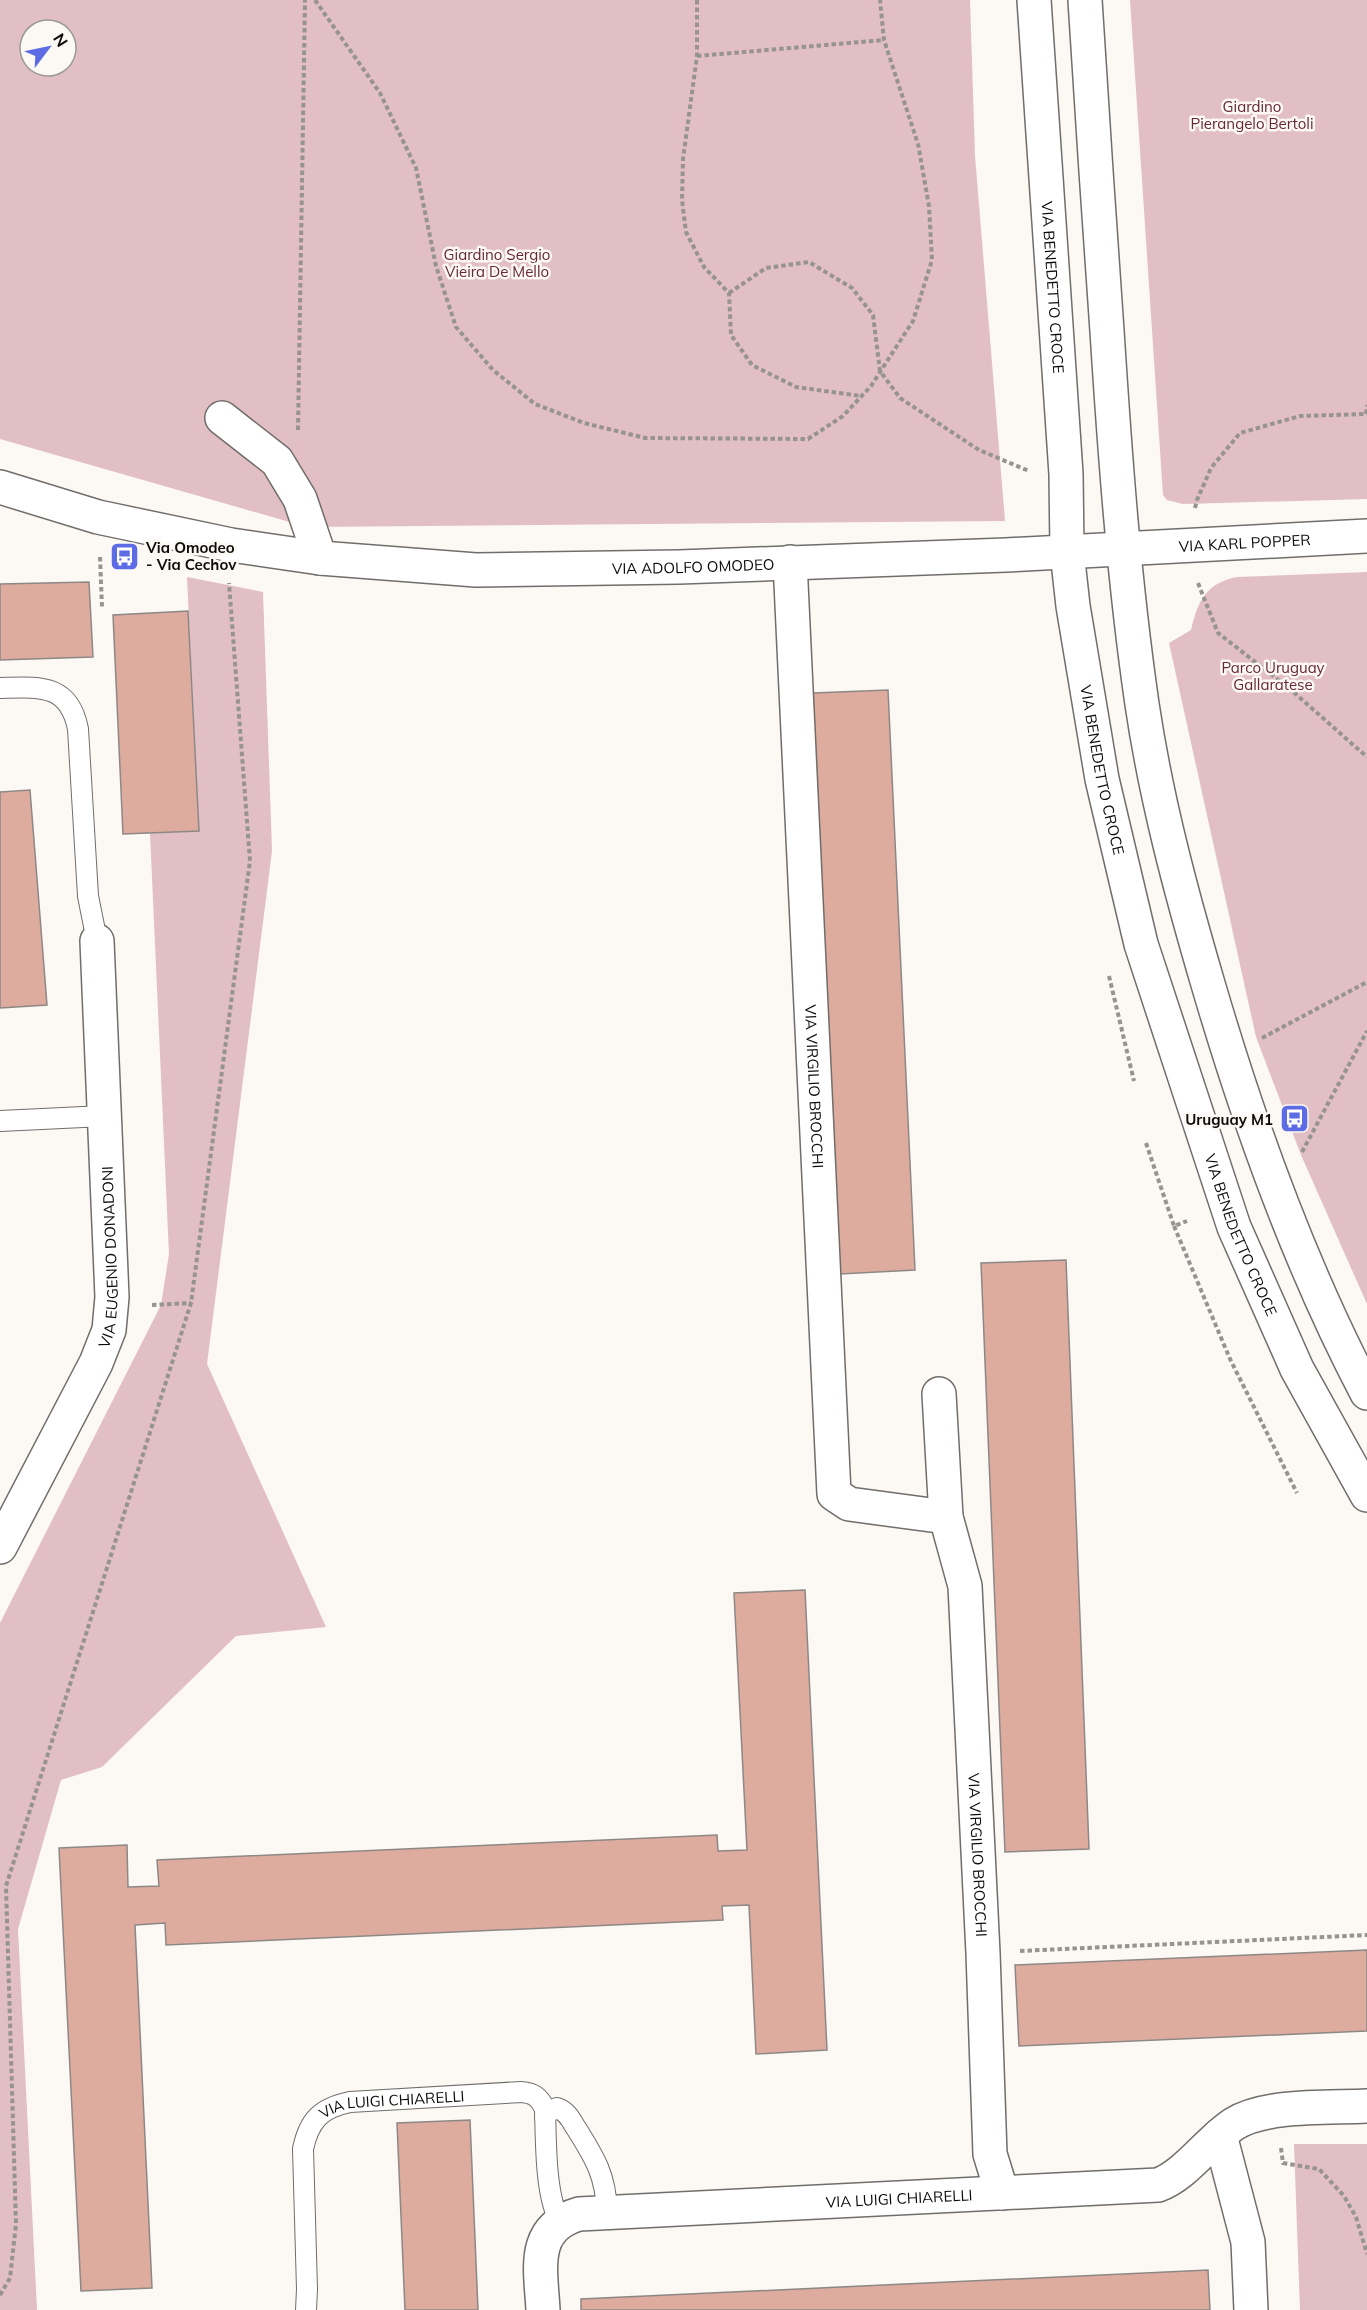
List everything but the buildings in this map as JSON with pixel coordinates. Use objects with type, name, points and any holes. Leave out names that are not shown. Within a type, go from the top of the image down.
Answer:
[{"type":"street","name":"VIA BENEDETTO CROCE","points":[[1034,0],[1066,474],[1067,552],[1073,606],[1102,779],[1141,944],[1234,1227],[1297,1369],[1367,1495]]},
{"type":"street","points":[[1084,0],[1122,549],[1142,705],[1161,808],[1196,945],[1228,1055],[1276,1191],[1314,1282],[1367,1393]]},
{"type":"street","points":[[222,418],[277,461],[300,499],[320,558]]},
{"type":"street","name":"VIA ADOLFO OMODEO","points":[[0,487],[98,517],[231,545],[320,558],[476,570],[679,567],[1067,552]]},
{"type":"street","name":"VIA KARL POPPER","points":[[1067,552],[1367,536]]},
{"type":"street","name":"VIA VIRGILIO BROCCHI","points":[[790,562],[834,1494],[849,1504],[946,1517]]},
{"type":"street","name":"VIA EUGENIO DONADONI","points":[[0,1547],[96,1363],[109,1330],[112,1297],[97,941]]},
{"type":"street","name":"VIA VIRGILIO BROCCHI","points":[[939,1394],[946,1517],[965,1586],[983,1953],[990,2154],[1002,2193]]},
{"type":"street","name":"VIA LUIGI CHIARELLI","points":[[560,2222],[579,2214],[607,2212],[1158,2186],[1172,2178],[1220,2135],[1249,2116],[1277,2111],[1367,2106]]},
{"type":"street","points":[[1220,2135],[1248,2242],[1251,2310]]},
{"type":"street","points":[[543,2310],[540,2260],[542,2247],[548,2234],[560,2222]]},
{"type":"lane","points":[[0,688],[36,687],[51,690],[66,699],[75,712],[88,896],[97,941]]},
{"type":"lane","points":[[0,1121],[105,1116]]},
{"type":"lane","name":"VIA LUIGI CHIARELLI","points":[[306,2310],[308,2289],[303,2149],[305,2136],[312,2122],[323,2111],[337,2104],[531,2093],[540,2099],[545,2109],[551,2194],[560,2222]]},
{"type":"lane","points":[[545,2117],[552,2109],[563,2110],[580,2133],[599,2164],[606,2187],[607,2212]]},
{"type":"path","points":[[298,437],[305,0]]},
{"type":"path","points":[[315,0],[380,93],[416,168],[436,267],[456,327],[493,370],[535,404],[584,423],[645,438],[808,439],[843,416],[880,371],[913,321],[932,260],[929,206],[918,144],[884,40],[880,0]]},
{"type":"path","points":[[697,0],[697,56],[683,159],[682,200],[686,232],[704,267],[729,293],[731,335],[752,365],[796,387],[861,396]]},
{"type":"path","points":[[697,56],[884,40]]},
{"type":"path","points":[[729,293],[766,268],[809,262],[852,288],[873,315],[880,371],[900,398],[979,450],[1039,475]]},
{"type":"path","points":[[1367,405],[1367,414],[1300,416],[1240,433],[1211,468],[1197,500],[1183,546],[1218,633],[1290,689],[1367,757]]},
{"type":"path","points":[[100,559],[102,607]]},
{"type":"path","points":[[0,2295],[10,2278],[16,2224],[6,1886],[191,1303],[250,861],[227,577]]},
{"type":"path","points":[[1107,968],[1134,1081]]},
{"type":"path","points":[[1261,1038],[1367,982]]},
{"type":"path","points":[[1300,1155],[1367,1031]]},
{"type":"path","points":[[1146,1143],[1174,1226],[1230,1359],[1298,1493]]},
{"type":"path","points":[[1174,1226],[1187,1221]]},
{"type":"path","points":[[152,1305],[191,1303]]},
{"type":"path","points":[[983,1953],[1367,1935]]},
{"type":"path","points":[[1277,2111],[1283,2163],[1319,2169],[1344,2196],[1356,2217],[1367,2254]]},
{"type":"green space","name":"Giardino Sergio Vieira De Mello","points":[[0,0],[970,0],[975,156],[1005,521],[307,527],[0,439]]},
{"type":"green space","name":"Giardino Pierangelo Bertoli","points":[[1130,0],[1367,0],[1367,499],[1183,504],[1167,500],[1163,495]]},
{"type":"green space","name":"Parco Uruguay Gallaratese","points":[[1367,572],[1367,1304],[1301,1155],[1256,1037],[1169,643],[1191,630],[1200,602],[1211,589],[1226,580],[1237,577]]},
{"type":"green space","points":[[187,577],[263,592],[272,851],[207,1364],[326,1627],[236,1636],[102,1767],[61,1780],[18,1929],[37,2310],[0,2310],[0,1623],[161,1305],[169,1254],[150,833],[199,830]]},
{"type":"green space","points":[[1294,2144],[1367,2144],[1367,2310],[1300,2310]]},
{"type":"place","name":"Via Omodeo - Via Cechov","points":[[125,556]]},
{"type":"place","name":"Uruguay M1","points":[[1294,1119]]}]
